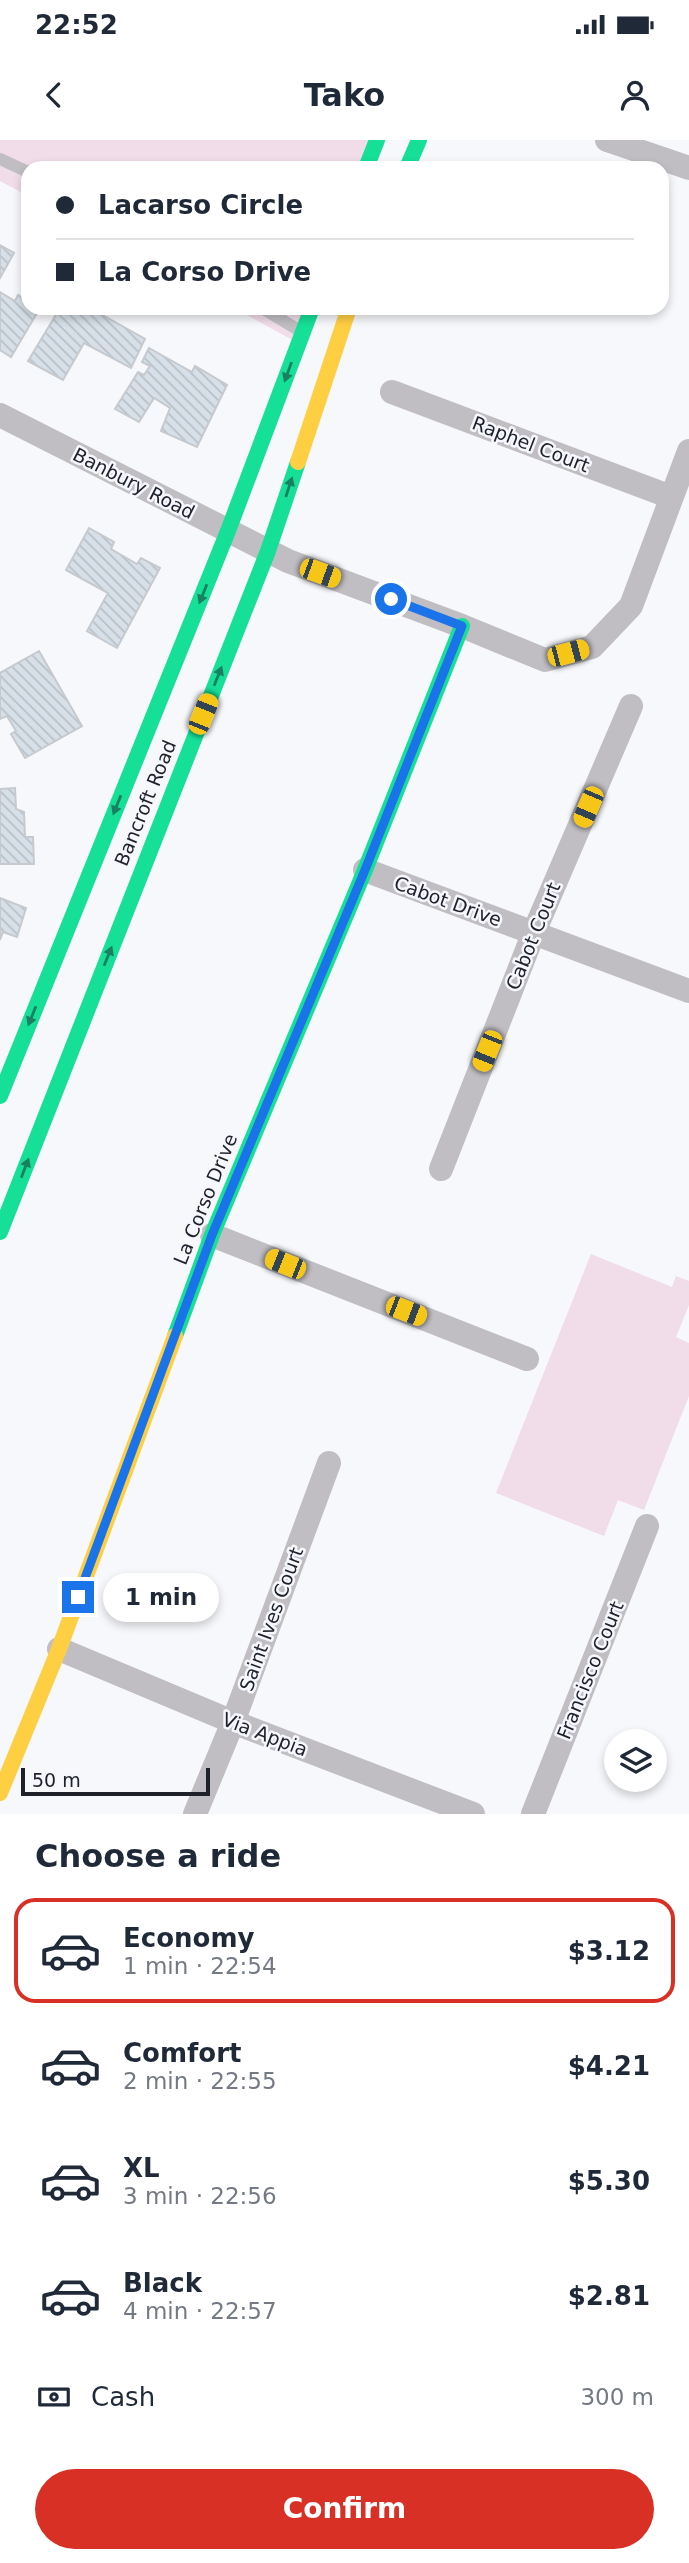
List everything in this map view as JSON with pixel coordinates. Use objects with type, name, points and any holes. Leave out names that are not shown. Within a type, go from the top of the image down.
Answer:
[{"type":"main road","points":[[369,161],[377,140]]},
{"type":"main road","points":[[411,161],[419,140]]},
{"type":"main road","name":"Bancroft Road","points":[[0,1096],[8,1048],[228,531],[309,315]]},
{"type":"main road","name":"Bancroft Road","points":[[0,1232],[268,551],[347,315]]},
{"type":"main road","name":"La Corso Drive","points":[[0,1793],[59,1649],[212,1235],[365,870],[462,626]]},
{"type":"street","points":[[607,140],[668,161]]},
{"type":"street","points":[[669,161],[689,168]]},
{"type":"street","name":"Raphel Court","points":[[391,392],[671,497]]},
{"type":"street","name":"Banbury Road","points":[[0,415],[288,561],[545,660],[592,647],[631,606],[689,451]]},
{"type":"street","name":"Cabot Court","points":[[440,1169],[534,932],[631,706]]},
{"type":"street","name":"Cabot Drive","points":[[365,870],[689,990]]},
{"type":"street","points":[[212,1235],[527,1359]]},
{"type":"street","name":"Saint Ives Court","points":[[195,1814],[233,1722],[329,1463]]},
{"type":"street","name":"Francisco Court","points":[[533,1814],[647,1526]]},
{"type":"street","name":"Via Appia","points":[[59,1649],[233,1722],[473,1814]]},
{"type":"lane","points":[[0,159],[21,169]]},
{"type":"lane","points":[[274,315],[303,332]]},
{"type":"shaded area","points":[[0,140],[377,140],[369,161],[21,161],[21,192],[0,181]]},
{"type":"shaded area","points":[[247,315],[309,315],[298,343]]},
{"type":"shaded area","points":[[591,1254],[672,1287],[676,1276],[689,1281],[689,1305],[676,1337],[689,1343],[689,1396],[644,1510],[618,1500],[604,1536],[496,1493]]},
{"type":"building","points":[[0,245],[14,253],[0,278]]},
{"type":"building","points":[[0,292],[15,301],[18,295],[21,297],[21,315],[36,315],[11,357],[0,350]]},
{"type":"building","points":[[56,315],[102,315],[145,339],[131,368],[84,343],[63,380],[28,361]]},
{"type":"building","points":[[149,348],[192,372],[195,366],[227,385],[197,447],[161,431],[170,408],[154,398],[139,422],[115,409],[138,372],[144,375],[150,366],[142,362]]},
{"type":"building","points":[[89,528],[114,542],[111,549],[137,564],[141,558],[160,568],[117,648],[87,631],[108,593],[66,570]]},
{"type":"building","points":[[39,651],[82,726],[25,758],[11,734],[16,731],[7,716],[0,719],[0,673]]},
{"type":"building","points":[[15,788],[16,809],[24,812],[25,837],[33,837],[34,864],[0,864],[0,789]]},
{"type":"building","points":[[0,898],[26,908],[17,937],[3,932],[0,940]]},
{"type":"traffic: fast","points":[[369,161],[377,140]]},
{"type":"traffic: fast","points":[[410,161],[419,140]]},
{"type":"traffic: fast","points":[[0,1096],[228,531],[309,315]]},
{"type":"traffic: fast","points":[[0,1232],[268,551],[298,462]]},
{"type":"traffic: fast","points":[[175,1336],[212,1235],[365,870],[462,626]]},
{"type":"traffic: slow","points":[[298,462],[347,315]]},
{"type":"traffic: slow","points":[[0,1793],[59,1649],[175,1336]]},
{"type":"route","points":[[78,1597],[212,1235],[365,870],[462,626],[391,599]]}]
